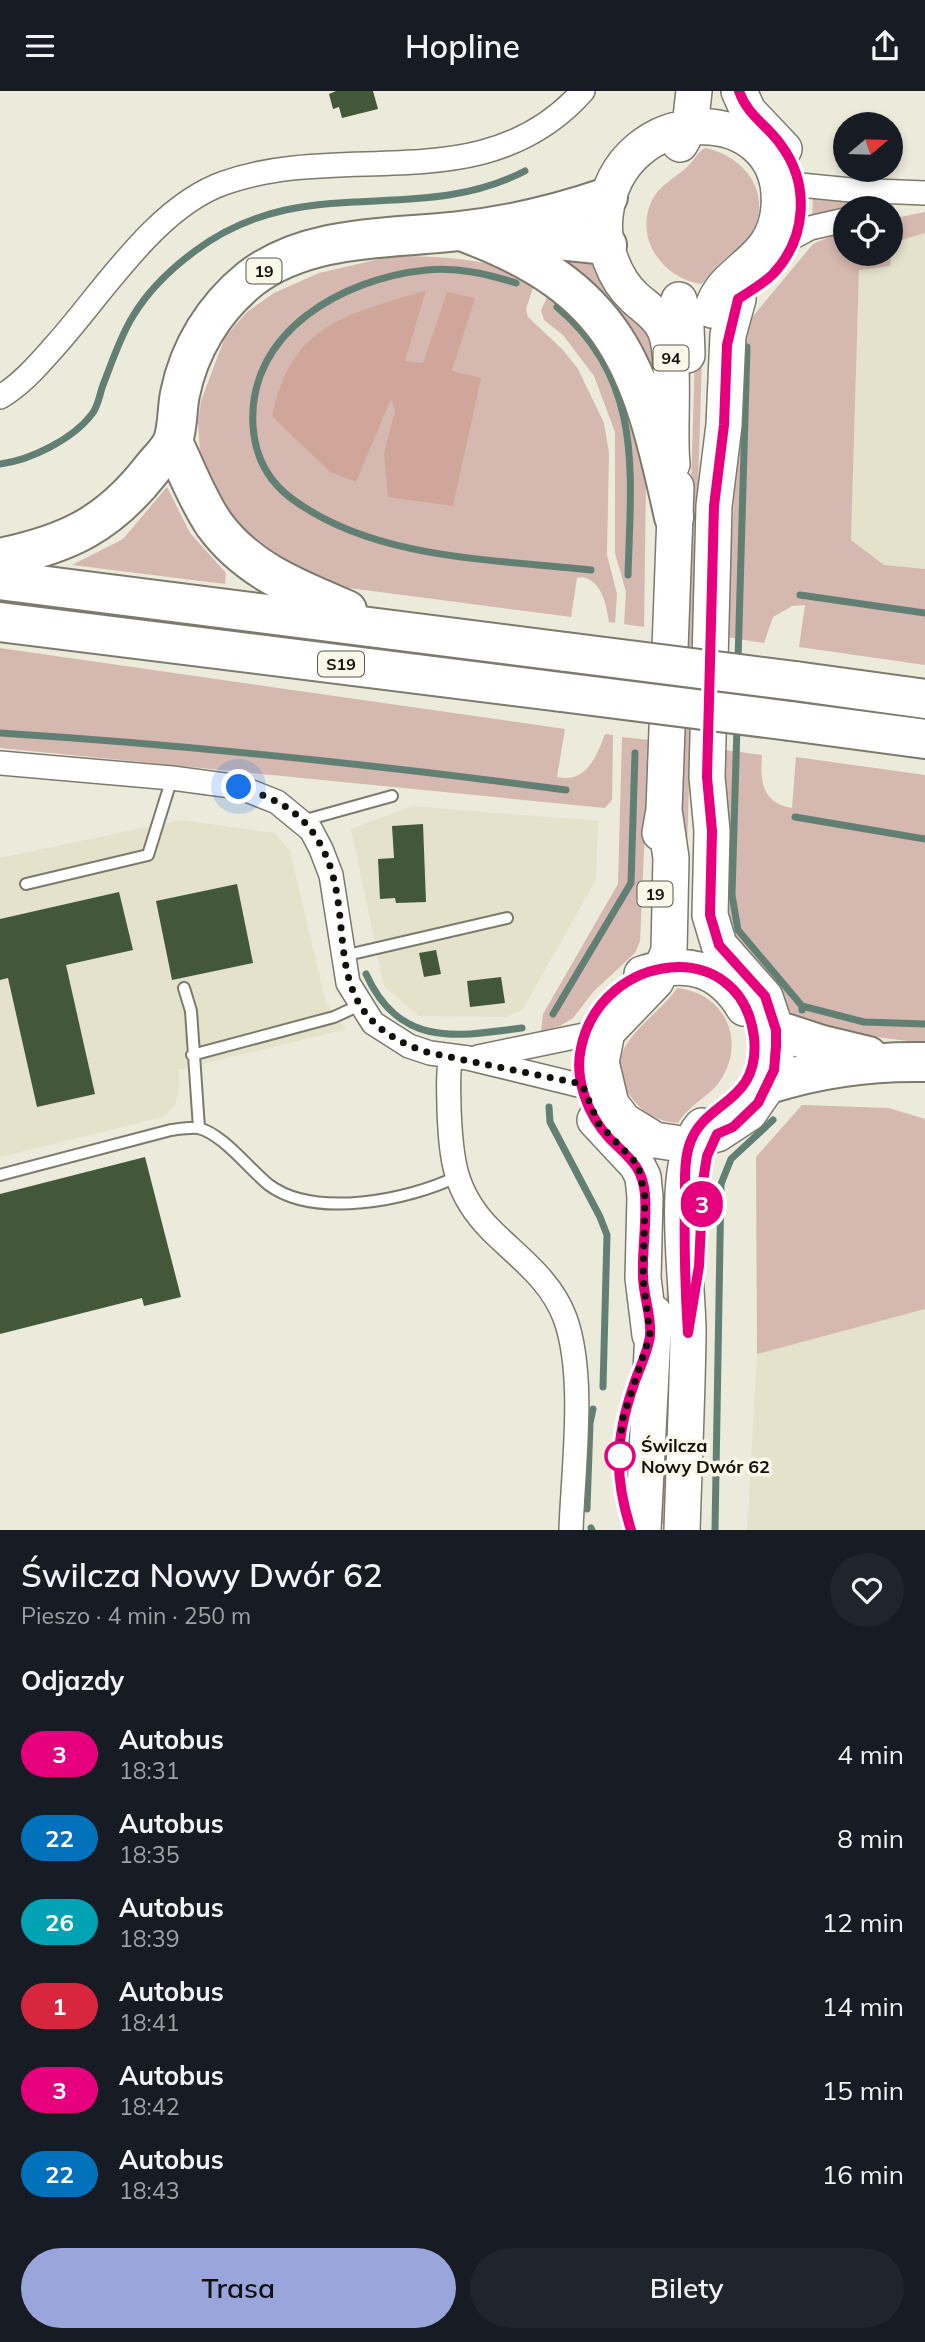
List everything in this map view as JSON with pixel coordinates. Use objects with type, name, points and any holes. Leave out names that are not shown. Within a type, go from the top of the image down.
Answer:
[{"type":"highway","points":[[461,231],[577,208],[608,197]]},
{"type":"highway","points":[[461,231],[596,241],[618,248]]},
{"type":"highway","name":"19","points":[[173,442],[182,383],[192,354],[211,319],[251,278],[279,263],[328,245],[392,236],[461,231],[497,244],[569,288],[611,332],[637,378],[675,505]]},
{"type":"highway","points":[[0,558],[67,540],[101,521],[131,496],[173,442],[214,523],[242,555],[294,588],[394,630]]},
{"type":"highway","name":"S19","points":[[0,580],[925,699]]},
{"type":"highway","name":"S19","points":[[0,622],[925,739]]},
{"type":"highway","points":[[866,731],[925,750]]},
{"type":"highway","points":[[763,1025],[822,1045],[908,1061]]},
{"type":"highway","points":[[769,1084],[796,1075],[908,1061]]},
{"type":"main road","name":"94","points":[[675,505],[669,434],[671,361],[667,334],[661,322],[622,284],[618,248],[631,197],[641,180],[678,147],[677,129],[672,116],[678,91]]},
{"type":"main road","name":"94","points":[[675,505],[684,434],[687,339],[679,300],[651,282],[618,248],[604,219],[608,197],[620,173],[633,156],[677,129],[694,91]]},
{"type":"main road","points":[[720,91],[725,129]]},
{"type":"main road","points":[[726,300],[733,279],[756,260],[772,236],[779,205],[794,165],[783,148],[748,111],[738,91]]},
{"type":"main road","points":[[677,129],[725,129],[756,148],[788,181],[801,208],[795,236],[783,261],[771,276],[726,300],[679,300]]},
{"type":"main road","name":"94","points":[[726,300],[708,425],[714,506],[707,777],[712,831],[710,915],[713,932],[728,958],[758,985],[763,1025],[776,1058],[769,1084]]},
{"type":"main road","name":"19","points":[[643,1530],[650,1335],[660,1252],[661,1158],[656,1140],[624,1121],[595,1088],[579,1064],[584,1035],[601,1003],[650,972],[669,951],[671,858],[664,810],[675,505]]},
{"type":"main road","name":"94","points":[[707,777],[695,831],[694,914],[697,951],[704,972],[733,992],[763,1025]]},
{"type":"main road","points":[[650,972],[689,966],[704,972]]},
{"type":"main road","name":"19","points":[[650,972],[647,993],[625,1009],[607,1032],[595,1088],[593,1116],[610,1138],[638,1165],[643,1177],[643,1278],[650,1335]]},
{"type":"main road","name":"94","points":[[704,1138],[745,1083],[763,1025]]},
{"type":"main road","points":[[656,1140],[675,1144],[704,1138],[749,1114],[769,1084]]},
{"type":"main road","points":[[682,1530],[688,1333],[683,1266],[686,1175],[704,1138]]},
{"type":"street","points":[[0,397],[33,370],[161,225],[199,195],[222,184],[272,171],[422,162],[497,150],[536,131],[561,114],[583,91]]},
{"type":"street","points":[[788,181],[925,195]]},
{"type":"street","points":[[903,203],[925,195]]},
{"type":"street","points":[[795,236],[810,228],[833,223]]},
{"type":"street","points":[[0,763],[172,778],[239,787],[262,794],[302,821],[321,849],[331,875],[348,983],[360,1005],[390,1036],[409,1046],[595,1088]]},
{"type":"street","points":[[571,1530],[576,1378],[566,1321],[557,1298],[538,1274],[473,1209],[456,1177],[452,1160],[448,1073],[460,1057],[584,1035]]},
{"type":"lane","points":[[26,884],[148,855],[172,778]]},
{"type":"lane","points":[[302,821],[392,796]]},
{"type":"lane","points":[[343,956],[507,918]]},
{"type":"lane","points":[[184,988],[191,1011],[199,1128]]},
{"type":"lane","points":[[192,1055],[334,1017],[360,1005]]},
{"type":"lane","points":[[0,1175],[171,1130],[199,1128],[216,1138],[271,1187],[309,1201],[395,1199],[436,1187],[456,1177]]},
{"type":"lane","points":[[631,1530],[619,1491],[622,1421],[650,1335]]},
{"type":"shaded area","points":[[705,148],[719,152],[743,168],[752,179],[759,205],[757,219],[748,239],[723,260],[701,284],[674,274],[655,254],[649,242],[647,214],[655,195]]},
{"type":"shaded area","points":[[813,199],[833,199],[833,211],[812,215]]},
{"type":"shaded area","points":[[925,212],[925,233],[903,240],[903,217]]},
{"type":"shaded area","points":[[925,233],[925,569],[884,565],[851,540],[859,269],[903,266],[903,240]]},
{"type":"shaded area","points":[[833,235],[833,266],[890,266],[859,270],[851,540],[884,565],[925,569],[925,665],[799,647],[805,605],[792,606],[773,617],[764,643],[726,637],[744,327],[813,244]]},
{"type":"shaded area","points":[[593,251],[649,326],[661,389],[566,265],[567,258]]},
{"type":"shaded area","points":[[409,256],[474,261],[536,279],[526,309],[528,317],[563,350],[578,369],[604,423],[609,453],[607,555],[617,594],[615,623],[609,622],[605,601],[599,589],[583,577],[577,578],[571,617],[326,585],[252,545],[210,484],[200,453],[198,422],[201,401],[225,337],[247,312],[274,293],[319,273],[384,258]]},
{"type":"shaded area","points":[[552,287],[618,360],[646,480],[644,627],[624,624],[626,592],[615,553],[615,432],[594,376],[563,335],[544,320],[541,310]]},
{"type":"shaded area","points":[[426,290],[405,361],[423,363],[447,292],[475,298],[452,371],[481,378],[453,506],[388,497],[384,453],[395,411],[391,399],[356,482],[330,472],[272,416],[281,385],[293,360],[308,342],[347,317]]},
{"type":"shaded area","points":[[696,321],[703,324],[684,949],[677,949]]},
{"type":"shaded area","points":[[167,487],[190,533],[226,573],[225,584],[72,565],[123,539]]},
{"type":"shaded area","points":[[0,648],[565,729],[557,777],[567,778],[583,772],[594,759],[605,734],[613,735],[612,800],[605,808],[0,748]]},
{"type":"shaded area","points":[[622,737],[649,740],[640,941],[635,953],[594,991],[573,1018],[560,1026],[541,1032],[543,1014],[618,884]]},
{"type":"shaded area","points":[[725,750],[762,755],[765,790],[774,801],[792,808],[796,757],[925,775],[925,1043],[808,1029],[788,1009],[771,975],[733,944],[718,906]]},
{"type":"shaded area","points":[[412,806],[598,821],[596,880],[522,1010],[506,1017],[419,1016],[384,986],[351,829]]},
{"type":"shaded area","points":[[180,820],[275,833],[290,851],[326,1003],[346,1029],[178,1070],[180,1086],[175,1105],[162,1117],[0,1157],[0,858]]},
{"type":"shaded area","points":[[677,988],[708,999],[727,1021],[731,1035],[728,1066],[720,1081],[678,1123],[659,1119],[639,1107],[623,1084],[619,1067],[631,1038]]},
{"type":"shaded area","points":[[802,1105],[889,1108],[925,1119],[925,1309],[757,1354],[756,1157]]},
{"type":"shaded area","points":[[677,1156],[663,1524],[659,1520],[671,1158]]},
{"type":"shaded area","points":[[925,1309],[925,1530],[747,1530],[757,1354]]},
{"type":"building","points":[[336,91],[373,91],[378,109],[342,118],[339,107],[333,109],[329,94]]},
{"type":"building","points":[[423,824],[426,902],[396,903],[395,898],[380,899],[378,859],[394,858],[392,826]]},
{"type":"building","points":[[237,884],[253,963],[172,980],[156,901]]},
{"type":"building","points":[[119,892],[133,950],[66,965],[95,1094],[37,1107],[8,978],[0,980],[0,919]]},
{"type":"building","points":[[436,950],[441,974],[424,977],[419,953]]},
{"type":"building","points":[[501,977],[505,1003],[470,1007],[467,981]]},
{"type":"building","points":[[145,1157],[181,1297],[144,1306],[142,1298],[0,1334],[0,1194]]},
{"type":"waterway","points":[[0,464],[38,453],[63,440],[84,423],[96,408],[124,332],[146,298],[186,258],[236,226],[277,212],[318,205],[442,196],[483,187],[525,171]]},
{"type":"waterway","points":[[516,283],[472,272],[427,270],[364,284],[334,298],[307,315],[284,337],[266,363],[255,392],[254,437],[265,468],[286,494],[328,520],[362,535],[399,546],[476,559],[591,570]]},
{"type":"waterway","points":[[557,307],[585,335],[605,365],[618,397],[626,430],[630,465],[628,575]]},
{"type":"waterway","points":[[738,661],[747,347]]},
{"type":"waterway","points":[[800,595],[925,613]]},
{"type":"waterway","points":[[737,726],[732,895],[738,930],[802,1006]]},
{"type":"waterway","points":[[0,733],[283,757],[566,790]]},
{"type":"waterway","points":[[553,1014],[631,883],[635,753]]},
{"type":"waterway","points":[[795,817],[925,839]]},
{"type":"waterway","points":[[366,974],[379,998],[412,1026],[431,1032],[452,1034],[522,1028]]},
{"type":"waterway","points":[[802,1010],[802,1006],[864,1022],[925,1024]]},
{"type":"waterway","points":[[549,1107],[550,1122],[607,1235],[603,1387]]},
{"type":"waterway","points":[[715,1530],[721,1184],[731,1159],[773,1120]]},
{"type":"waterway","points":[[587,1509],[590,1423],[593,1409]]},
{"type":"bus line","name":"3","points":[[631,1530],[619,1491],[621,1438],[622,1421],[650,1335],[643,1278],[645,1197],[643,1177],[638,1165],[610,1138],[589,1107],[579,1064],[584,1035],[601,1003],[620,986],[637,976],[663,967],[680,965],[689,966],[719,980],[738,998],[750,1021],[754,1052],[745,1083],[735,1097],[696,1132],[687,1153],[683,1266],[688,1333],[699,1266],[703,1181],[707,1156],[717,1134],[733,1127],[758,1103],[769,1084],[776,1058],[776,1030],[765,996],[758,985],[728,958],[719,945],[710,915],[712,831],[707,777],[714,506],[724,425],[728,335],[738,299],[771,276],[789,252],[801,208],[800,185],[794,165],[778,140],[748,111],[739,91]]},
{"type":"place","name":"Świlcza Nowy Dwór 62","points":[[620,1456]]},
{"type":"route","points":[[239,787],[277,802],[294,813],[311,830],[331,875],[348,983],[373,1023],[390,1036],[430,1053],[468,1058],[582,1084],[593,1116],[610,1138],[638,1165],[643,1177],[645,1197],[643,1278],[650,1335],[622,1421],[620,1456]]}]
